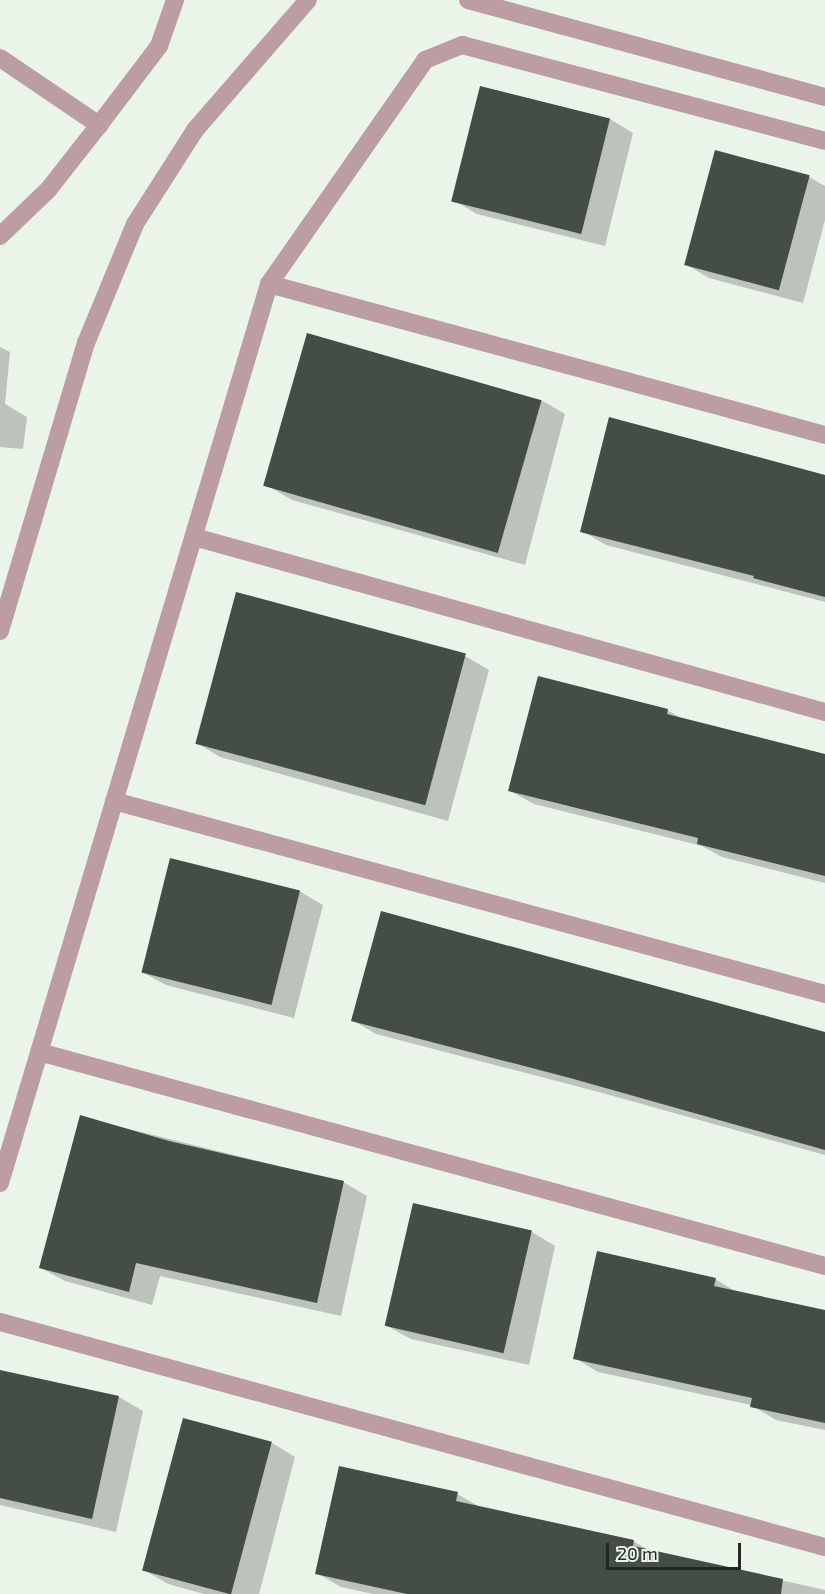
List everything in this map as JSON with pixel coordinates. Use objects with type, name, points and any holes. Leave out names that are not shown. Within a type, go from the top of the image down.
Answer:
[{"type":"street","points":[[0,236],[48,190],[159,46],[175,0]]},
{"type":"street","points":[[0,631],[86,343],[135,224],[195,130],[308,0]]},
{"type":"street","points":[[468,0],[825,97]]},
{"type":"street","points":[[0,1183],[269,284],[425,60],[462,45],[825,141]]},
{"type":"street","points":[[0,58],[99,125]]},
{"type":"street","points":[[269,284],[825,435]]},
{"type":"street","points":[[194,537],[825,712]]},
{"type":"street","points":[[114,801],[825,994]]},
{"type":"street","points":[[39,1052],[825,1266]]},
{"type":"street","points":[[0,1322],[825,1547]]},
{"type":"building","points":[[480,86],[610,118],[581,234],[451,201]]},
{"type":"building","points":[[715,150],[810,175],[779,290],[684,265]]},
{"type":"building","points":[[307,333],[542,400],[498,553],[263,486]]},
{"type":"building","points":[[609,417],[825,475],[825,597],[753,578],[754,576],[580,532]]},
{"type":"building","points":[[236,592],[466,654],[425,805],[195,744]]},
{"type":"building","points":[[538,676],[668,709],[667,714],[825,754],[825,876],[697,844],[698,838],[508,791]]},
{"type":"building","points":[[170,858],[300,890],[271,1005],[141,972]]},
{"type":"building","points":[[381,911],[825,1032],[825,1150],[570,1078],[351,1021]]},
{"type":"building","points":[[80,1115],[169,1141],[344,1181],[317,1303],[136,1263],[129,1292],[39,1268]]},
{"type":"building","points":[[413,1203],[532,1230],[504,1353],[385,1326]]},
{"type":"building","points":[[597,1251],[716,1278],[714,1286],[825,1310],[825,1423],[750,1407],[752,1398],[573,1359]]},
{"type":"building","points":[[0,1370],[119,1396],[92,1519],[0,1498]]},
{"type":"building","points":[[183,1418],[272,1442],[231,1594],[142,1571]]},
{"type":"building","points":[[339,1466],[458,1492],[456,1501],[634,1540],[633,1546],[783,1579],[781,1594],[407,1594],[315,1574]]}]
